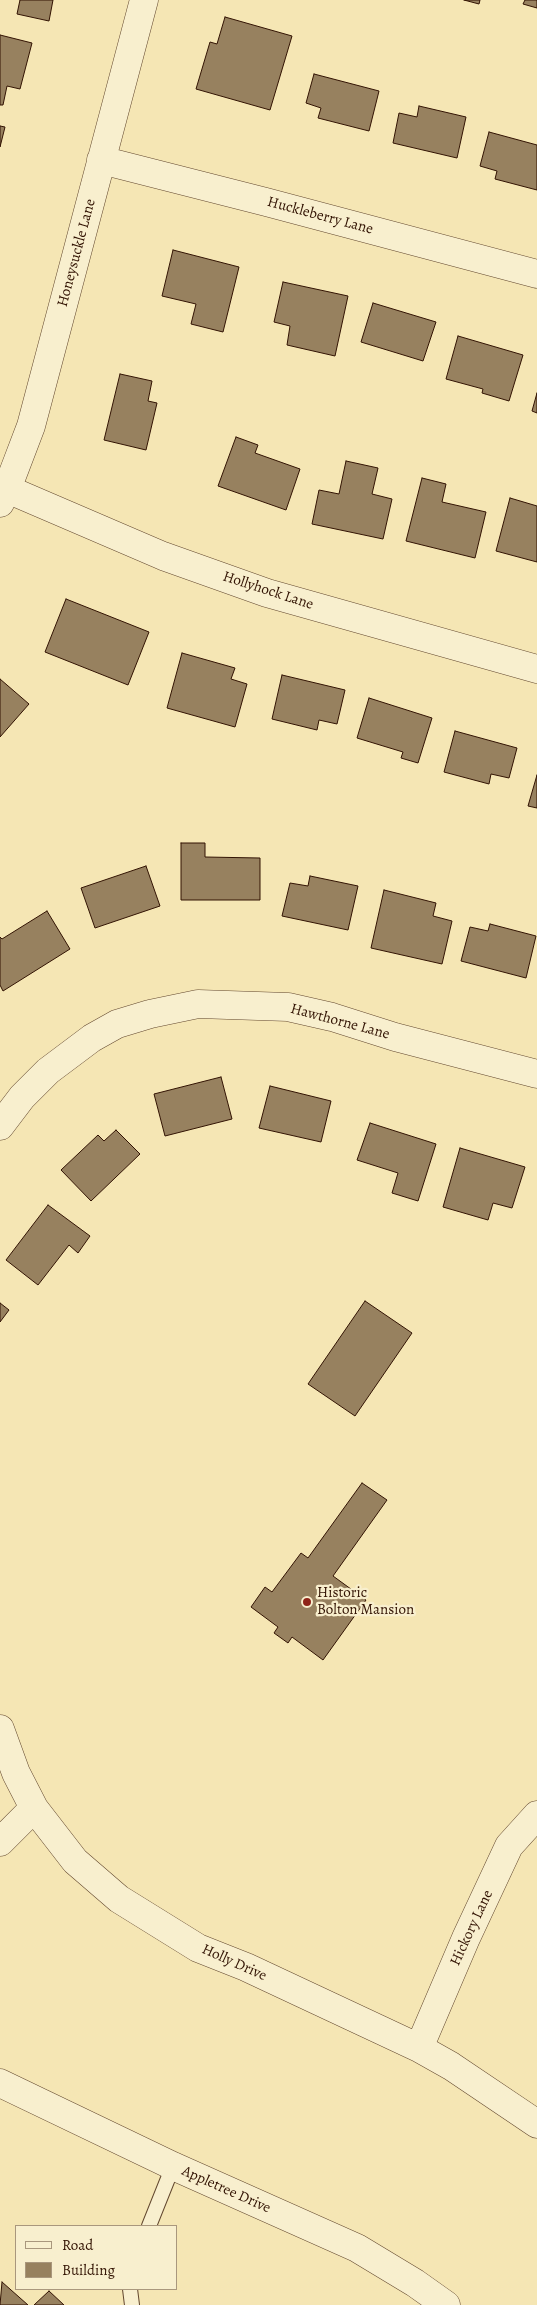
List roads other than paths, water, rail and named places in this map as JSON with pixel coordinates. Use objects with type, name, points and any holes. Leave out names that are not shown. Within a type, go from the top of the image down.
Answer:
[{"type":"street","name":"Honeysuckle Lane","points":[[4,496],[31,426],[144,0]]},
{"type":"street","name":"Huckleberry Lane","points":[[101,160],[537,274]]},
{"type":"street","name":"Hollyhock Lane","points":[[4,496],[268,593],[537,669]]},
{"type":"street","name":"Hawthorne Lane","points":[[0,1126],[22,1097],[48,1071],[92,1038],[117,1024],[150,1014],[198,1004],[288,1007],[332,1017],[395,1037],[537,1074]]},
{"type":"street","name":"Holly Drive","points":[[0,1729],[16,1773],[34,1808],[75,1861],[119,1899],[198,1948],[246,1968],[419,2048],[451,2066],[537,2124]]},
{"type":"street","points":[[0,1842],[34,1808]]},
{"type":"street","name":"Hickory Lane","points":[[419,2048],[466,1938],[509,1846],[537,1815]]},
{"type":"street","name":"Appletree Drive","points":[[0,2083],[173,2166],[357,2248],[415,2283],[440,2303]]},
{"type":"lane","points":[[149,2225],[173,2166]]},
{"type":"lane","points":[[130,2290],[132,2305]]},
{"type":"place","name":"Historic Bolton Mansion","points":[[307,1602]]}]
